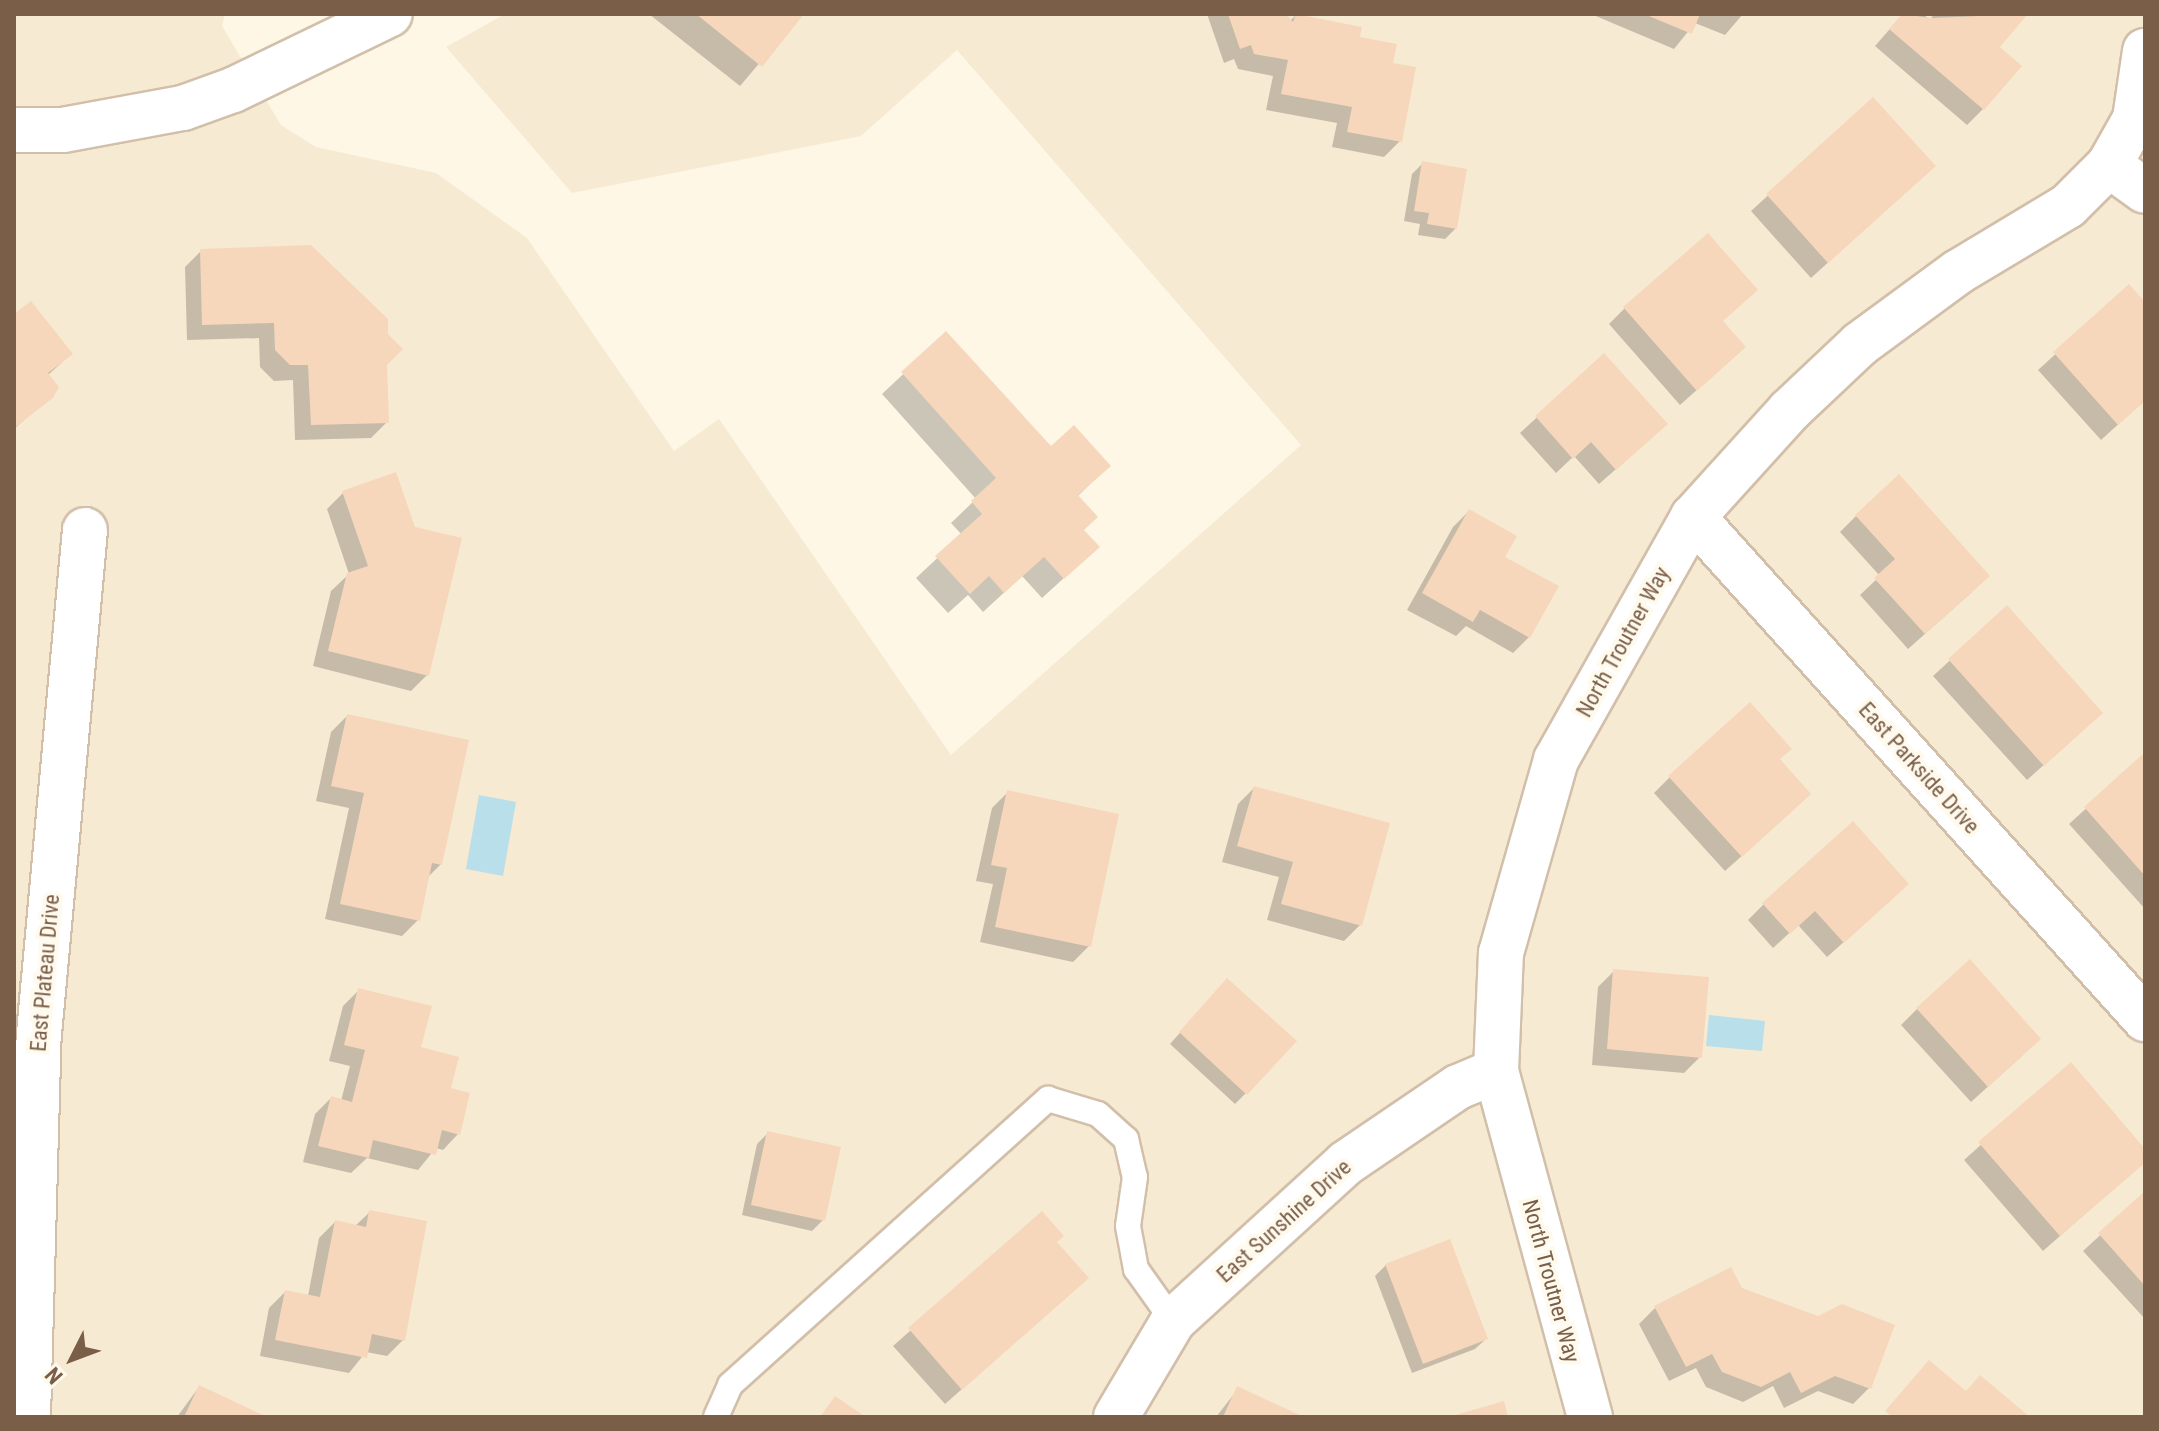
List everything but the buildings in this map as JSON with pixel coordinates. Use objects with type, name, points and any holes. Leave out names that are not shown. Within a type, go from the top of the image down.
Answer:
[{"type":"street","points":[[14,130],[94,126],[183,108],[233,90],[390,14]]},
{"type":"street","name":"North Troutner Way","points":[[1590,1417],[1496,1071],[1501,953],[1556,760],[1693,517],[1789,411],[1860,344],[1958,272],[2068,206],[2109,165],[2135,119],[2145,51]]},
{"type":"street","points":[[2109,165],[2145,191]]},
{"type":"street","name":"East Parkside Drive","points":[[1693,517],[2145,1019]]},
{"type":"street","name":"East Plateau Drive","points":[[28,1417],[26,1033],[85,530]]},
{"type":"street","name":"East Sunshine Drive","points":[[1116,1417],[1173,1321],[1346,1163],[1458,1087],[1496,1071]]},
{"type":"lane","points":[[716,1417],[730,1385],[1048,1099],[1098,1114],[1126,1139],[1135,1177],[1128,1226],[1136,1269],[1173,1321]]},
{"type":"shaded area","points":[[14,14],[225,14],[222,26],[281,125],[316,147],[436,173],[527,238],[674,451],[719,419],[951,755],[1301,445],[957,50],[861,136],[572,193],[446,47],[505,14],[2145,14],[2145,1417],[14,1417]]},
{"type":"water","points":[[479,795],[516,802],[503,876],[466,869]]},
{"type":"water","points":[[1709,1015],[1765,1021],[1762,1051],[1706,1046]]}]
